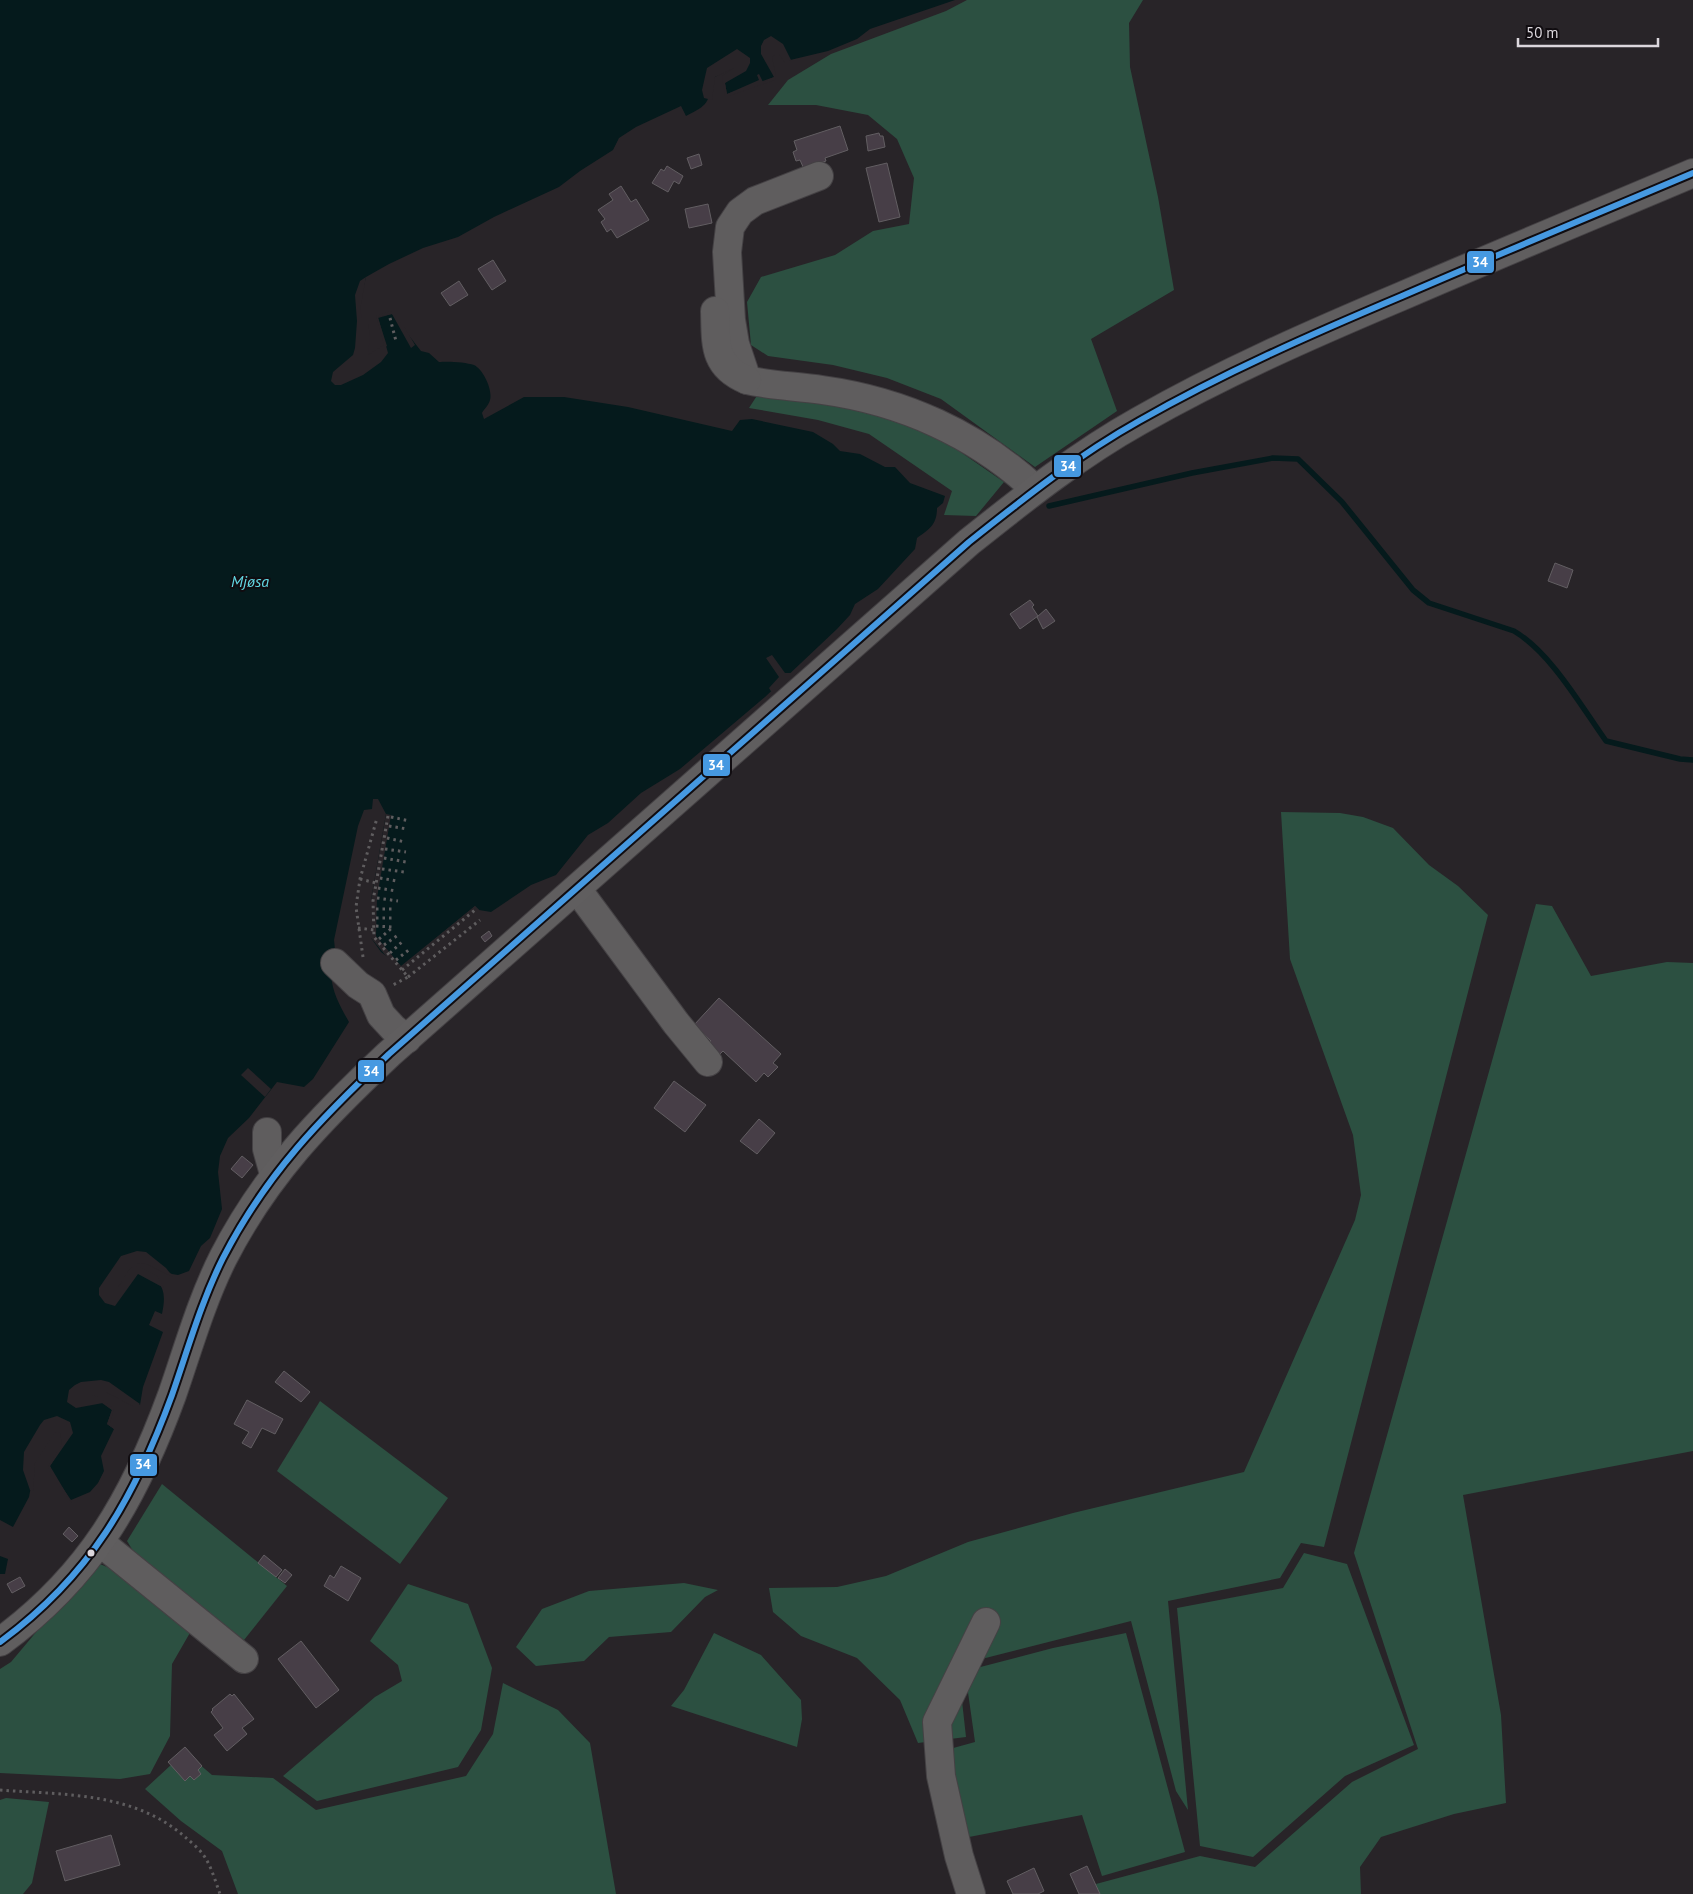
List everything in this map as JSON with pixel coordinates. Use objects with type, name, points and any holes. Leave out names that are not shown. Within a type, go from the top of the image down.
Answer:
[{"type":"main road","points":[[0,1642],[60,1590],[101,1543],[131,1493],[152,1447],[172,1394],[190,1336],[211,1283],[239,1229],[274,1174],[305,1137],[407,1039],[969,542],[1035,490],[1138,421],[1228,373],[1353,316],[1693,173]]},
{"type":"lane","points":[[747,380],[731,320],[726,252],[730,227],[740,212],[755,201],[819,176]]},
{"type":"lane","points":[[710,259],[713,269],[718,354],[722,362],[734,375],[747,380],[870,399],[918,414],[960,434],[997,457],[1035,490]]},
{"type":"lane","points":[[577,889],[676,1023],[708,1062]]},
{"type":"lane","points":[[334,963],[358,985],[372,994],[381,1015],[407,1039]]},
{"type":"lane","points":[[267,1132],[267,1149],[274,1174]]},
{"type":"lane","points":[[101,1543],[244,1659]]},
{"type":"lane","points":[[971,1894],[959,1856],[941,1776],[937,1722],[986,1622]]},
{"type":"path","points":[[390,318],[396,341]]},
{"type":"path","points":[[410,821],[389,817],[373,901],[374,937],[402,970],[475,910]]},
{"type":"path","points":[[377,818],[360,879],[356,907],[358,928],[392,927],[378,939]]},
{"type":"path","points":[[389,826],[407,829]]},
{"type":"path","points":[[387,838],[405,842]]},
{"type":"path","points":[[385,848],[406,852]]},
{"type":"path","points":[[384,858],[406,862]]},
{"type":"path","points":[[382,869],[404,872]]},
{"type":"path","points":[[380,878],[397,881]]},
{"type":"path","points":[[360,879],[376,883]]},
{"type":"path","points":[[378,888],[396,891]]},
{"type":"path","points":[[377,898],[398,901]]},
{"type":"path","points":[[376,909],[394,909]]},
{"type":"path","points":[[376,918],[394,918]]},
{"type":"path","points":[[408,977],[480,920]]},
{"type":"path","points":[[384,945],[398,935]]},
{"type":"path","points":[[390,953],[403,941]]},
{"type":"path","points":[[396,960],[410,949]]},
{"type":"path","points":[[0,1790],[115,1801],[142,1809],[169,1823],[195,1846],[206,1858],[220,1894]]},
{"type":"green space","points":[[967,0],[1143,0],[1129,23],[1130,67],[1158,197],[1174,290],[1091,339],[1117,411],[1035,467],[941,399],[887,378],[833,365],[768,356],[751,345],[747,302],[761,277],[835,255],[873,231],[909,224],[914,178],[897,139],[868,115],[816,105],[768,105],[788,80],[831,54],[946,11]]},
{"type":"green space","points":[[760,391],[846,404],[933,433],[1004,482],[976,516],[944,515],[952,491],[869,434],[818,420],[749,408]]},
{"type":"green space","points":[[1281,812],[1340,813],[1363,817],[1393,828],[1429,865],[1458,886],[1488,915],[1324,1547],[1301,1543],[1280,1578],[1168,1601],[1188,1810],[1176,1791],[1131,1621],[958,1665],[966,1737],[918,1743],[900,1700],[857,1658],[801,1636],[773,1612],[769,1588],[837,1587],[886,1576],[968,1542],[1073,1513],[1244,1472],[1355,1220],[1361,1195],[1353,1135],[1290,959]]},
{"type":"green space","points":[[1536,904],[1552,906],[1591,976],[1667,962],[1693,963],[1693,1451],[1463,1495],[1501,1715],[1506,1803],[1454,1814],[1381,1837],[1360,1867],[1361,1894],[1098,1894],[1096,1884],[1200,1856],[1255,1867],[1352,1782],[1418,1749],[1354,1553]]},
{"type":"green space","points":[[320,1401],[448,1498],[400,1564],[277,1471]]},
{"type":"green space","points":[[162,1484],[287,1586],[244,1640],[135,1554],[127,1541]]},
{"type":"green space","points":[[1304,1553],[1347,1564],[1414,1745],[1345,1776],[1253,1857],[1200,1846],[1177,1608],[1283,1588]]},
{"type":"green space","points":[[95,1562],[124,1574],[191,1631],[172,1664],[170,1736],[150,1774],[120,1779],[0,1773],[0,1669],[11,1662]]},
{"type":"green space","points":[[684,1583],[718,1590],[705,1597],[671,1632],[609,1637],[584,1661],[536,1666],[516,1647],[542,1609],[589,1591]]},
{"type":"green space","points":[[408,1584],[468,1604],[492,1668],[481,1730],[458,1767],[317,1801],[283,1776],[375,1697],[402,1681],[398,1665],[370,1641]]},
{"type":"green space","points":[[714,1633],[761,1655],[801,1700],[802,1719],[797,1747],[671,1706],[684,1690]]},
{"type":"green space","points":[[1126,1633],[1185,1852],[1102,1876],[1082,1815],[969,1837],[946,1750],[975,1742],[965,1671],[1053,1648]]},
{"type":"green space","points":[[503,1683],[558,1710],[590,1743],[616,1894],[238,1894],[222,1851],[181,1821],[145,1789],[185,1752],[212,1775],[273,1778],[316,1810],[466,1776],[493,1734]]},
{"type":"green space","points":[[6,1798],[49,1802],[32,1883],[23,1894],[0,1894],[0,1800]]},
{"type":"water","name":"Mjøsa","points":[[0,0],[955,0],[870,29],[857,39],[828,51],[786,61],[780,52],[774,51],[770,57],[774,77],[727,94],[725,83],[740,68],[730,67],[712,79],[710,93],[706,102],[693,112],[686,116],[681,106],[636,127],[619,138],[613,150],[559,187],[494,217],[458,237],[423,248],[366,277],[358,310],[366,359],[387,346],[378,318],[392,314],[421,351],[429,353],[439,362],[471,364],[481,371],[489,386],[491,396],[489,404],[482,413],[484,419],[524,397],[564,397],[628,407],[732,431],[740,420],[752,419],[813,432],[833,444],[840,451],[860,454],[885,467],[895,467],[910,483],[945,496],[943,503],[937,508],[936,518],[932,526],[917,538],[915,549],[878,589],[855,604],[850,615],[837,629],[765,697],[680,769],[641,793],[608,823],[588,835],[556,875],[531,885],[491,912],[479,910],[475,906],[401,967],[381,952],[371,938],[371,900],[386,814],[378,799],[373,799],[372,809],[364,810],[358,826],[334,940],[335,953],[332,984],[336,997],[349,1022],[313,1079],[304,1087],[277,1082],[249,1118],[228,1138],[220,1156],[218,1172],[222,1209],[210,1238],[201,1246],[189,1271],[178,1275],[172,1274],[145,1261],[136,1262],[106,1294],[113,1296],[137,1268],[157,1280],[163,1290],[164,1304],[162,1314],[155,1311],[149,1325],[163,1332],[143,1387],[140,1405],[104,1388],[93,1389],[89,1394],[112,1410],[107,1424],[114,1429],[101,1456],[104,1471],[98,1483],[90,1492],[71,1500],[53,1474],[50,1466],[64,1444],[62,1431],[54,1429],[33,1463],[29,1497],[13,1527],[0,1520]]},
{"type":"water","points":[[0,1556],[8,1559],[5,1574],[0,1574]]},
{"type":"pier","points":[[771,36],[783,44],[791,60],[785,63],[779,54],[775,54],[772,58],[776,75],[775,80],[725,96],[722,76],[734,68],[715,77],[712,100],[704,98],[702,90],[707,68],[737,49],[750,58],[750,63],[746,71],[725,83],[727,94],[759,80],[757,75],[759,74],[763,82],[774,77],[761,54],[761,46],[764,40]]},
{"type":"pier","points":[[366,277],[360,310],[362,318],[368,324],[370,335],[368,355],[384,345],[376,316],[391,311],[405,328],[415,345],[411,348],[392,314],[378,317],[388,353],[381,362],[363,375],[341,385],[335,385],[331,381],[333,372],[353,355],[357,321],[355,295],[360,281]]},
{"type":"pier","points":[[772,655],[785,673],[792,673],[772,693],[769,688],[779,677],[766,658]]},
{"type":"pier","points":[[386,814],[391,815],[377,898],[376,936],[401,966],[475,906],[479,910],[477,912],[475,909],[401,969],[396,968],[371,938],[371,900]]},
{"type":"pier","points":[[248,1068],[271,1089],[265,1097],[241,1075]]},
{"type":"pier","points":[[137,1251],[146,1252],[166,1268],[173,1277],[144,1263],[137,1264],[129,1270],[118,1287],[137,1266],[157,1276],[164,1288],[138,1274],[115,1306],[105,1303],[99,1295],[99,1288],[121,1256]]},
{"type":"pier","points":[[101,1380],[109,1382],[140,1404],[136,1408],[104,1391],[94,1391],[92,1395],[98,1397],[114,1409],[110,1423],[115,1427],[114,1429],[107,1424],[112,1410],[103,1403],[76,1408],[67,1402],[69,1390],[75,1385],[81,1382]]},
{"type":"pier","points":[[57,1416],[70,1422],[73,1433],[50,1466],[72,1503],[51,1475],[48,1466],[62,1444],[60,1433],[55,1432],[35,1463],[33,1491],[30,1490],[23,1470],[24,1452],[40,1425],[44,1420]]},
{"type":"building","points":[[840,126],[848,150],[825,158],[826,161],[804,169],[800,160],[796,161],[793,152],[797,150],[794,141]]},
{"type":"building","points":[[879,133],[880,136],[883,136],[885,147],[868,151],[866,136]]},
{"type":"building","points":[[699,154],[702,165],[691,169],[687,158]]},
{"type":"building","points":[[887,163],[900,217],[879,222],[866,168]]},
{"type":"building","points":[[667,166],[683,176],[679,184],[674,181],[668,192],[652,183],[661,169],[664,171]]},
{"type":"building","points":[[621,186],[631,202],[636,199],[649,220],[617,238],[611,229],[607,232],[601,222],[605,219],[598,210],[613,200],[609,194]]},
{"type":"building","points":[[708,204],[712,223],[689,228],[685,209]]},
{"type":"building","points":[[493,260],[506,281],[492,290],[478,269]]},
{"type":"building","points":[[459,281],[468,295],[450,306],[441,293]]},
{"type":"building","points":[[1555,563],[1573,570],[1567,588],[1548,581]]},
{"type":"building","points":[[1030,600],[1038,616],[1020,629],[1010,614]]},
{"type":"building","points":[[1046,609],[1055,621],[1043,629],[1037,617]]},
{"type":"building","points":[[489,931],[492,936],[485,942],[481,937]]},
{"type":"building","points":[[719,998],[781,1054],[773,1063],[778,1067],[768,1077],[764,1073],[756,1082],[723,1051],[719,1055],[707,1044],[711,1041],[694,1025]]},
{"type":"building","points":[[674,1081],[706,1105],[685,1132],[654,1108]]},
{"type":"building","points":[[759,1119],[775,1133],[757,1154],[740,1141]]},
{"type":"building","points":[[242,1156],[253,1165],[242,1178],[231,1169]]},
{"type":"building","points":[[284,1371],[310,1392],[301,1402],[275,1382]]},
{"type":"building","points":[[247,1400],[283,1419],[275,1434],[262,1428],[251,1448],[242,1443],[249,1432],[234,1424]]},
{"type":"building","points":[[69,1527],[78,1536],[72,1542],[63,1534]]},
{"type":"building","points":[[264,1555],[282,1570],[276,1577],[258,1563]]},
{"type":"building","points":[[341,1566],[361,1578],[348,1601],[324,1586],[330,1575],[334,1578]]},
{"type":"building","points":[[285,1569],[292,1575],[285,1583],[278,1578]]},
{"type":"building","points":[[20,1577],[25,1586],[12,1593],[7,1584]]},
{"type":"building","points":[[301,1641],[339,1690],[316,1708],[278,1659]]},
{"type":"building","points":[[230,1694],[232,1696],[234,1694],[254,1719],[242,1728],[247,1734],[227,1751],[214,1735],[223,1728],[211,1712]]},
{"type":"building","points":[[185,1747],[202,1766],[198,1770],[201,1774],[194,1780],[190,1776],[185,1781],[168,1762]]},
{"type":"building","points":[[111,1835],[120,1865],[65,1881],[56,1851]]},
{"type":"building","points":[[1087,1866],[1100,1894],[1079,1894],[1070,1874]]},
{"type":"building","points":[[1034,1868],[1044,1891],[1038,1894],[1013,1894],[1007,1881]]},
{"type":"waterway","points":[[1049,506],[1192,473],[1273,458],[1298,459],[1342,502],[1413,590],[1429,603],[1514,631],[1528,641],[1553,666],[1606,741],[1680,759],[1693,760]]},
{"type":"transit line","name":"34","points":[[0,1642],[32,1617],[60,1590],[106,1533],[142,1468],[157,1433],[201,1309],[223,1258],[276,1173],[297,1148],[340,1101],[389,1054],[969,542],[1030,494],[1094,448],[1171,403],[1268,355],[1335,325],[1693,173]]}]
